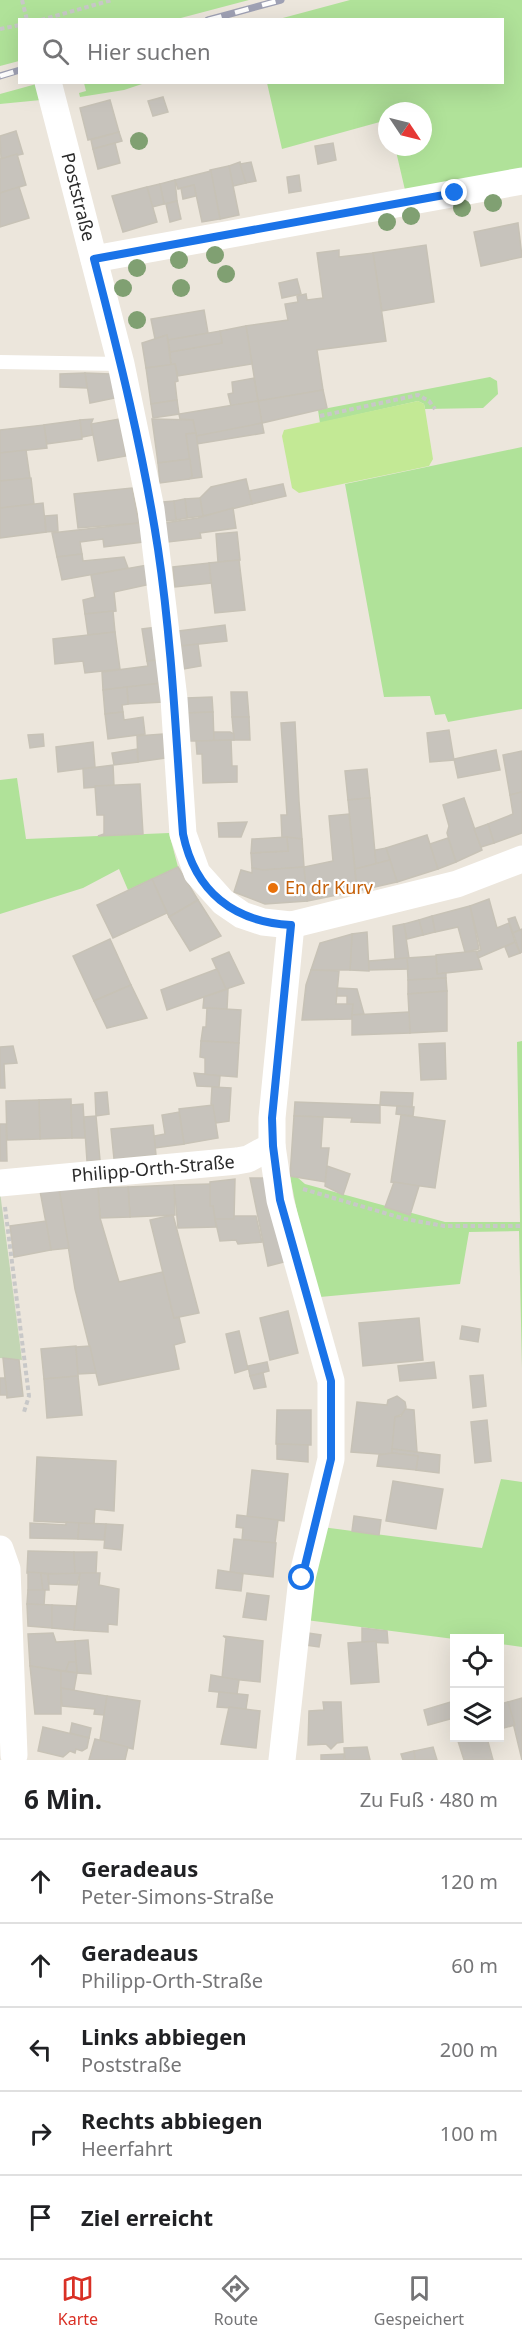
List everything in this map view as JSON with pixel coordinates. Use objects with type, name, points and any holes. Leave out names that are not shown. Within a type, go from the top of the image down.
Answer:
[{"type":"street","name":"Poststraße","points":[[49,84],[121,364],[158,551],[174,699],[183,834],[187,851],[204,883],[232,910],[263,922],[291,925]]},
{"type":"street","points":[[94,259],[522,181]]},
{"type":"street","points":[[282,1760],[302,1578],[331,1459],[331,1381],[280,1200],[273,1146],[272,1118],[291,925],[457,884],[522,859]]},
{"type":"street","name":"Philipp-Orth-Straße","points":[[1,1183],[237,1161],[248,1159],[273,1146]]},
{"type":"street","points":[[0,1549],[7,1569],[12,1758]]},
{"type":"lane","points":[[0,362],[121,364]]},
{"type":"path","points":[[22,0],[26,18]]},
{"type":"path","points":[[48,18],[112,0]]},
{"type":"path","points":[[0,29],[18,25]]},
{"type":"path","points":[[320,417],[418,395],[429,401],[435,409]]},
{"type":"path","points":[[1,1183],[29,1396],[24,1412]]},
{"type":"path","points":[[280,1200],[304,1189],[405,1219],[444,1226],[522,1226]]},
{"type":"green space","points":[[0,0],[249,0],[181,18],[18,18],[18,61],[0,66]]},
{"type":"green space","points":[[350,0],[522,0],[522,169],[405,190],[397,156],[432,156],[432,102],[378,102],[378,122],[282,149],[267,84],[504,84],[504,18],[283,18]]},
{"type":"green space","points":[[40,84],[41,100],[0,104],[0,94]]},
{"type":"green space","points":[[84,84],[142,84],[124,90],[80,97],[79,93],[86,91]]},
{"type":"green space","points":[[490,377],[497,381],[498,394],[483,408],[425,409],[424,404],[418,401],[320,423],[318,410]]},
{"type":"green space","points":[[418,401],[424,404],[425,409],[433,459],[429,466],[299,493],[292,488],[282,436],[284,430]]},
{"type":"green space","points":[[522,447],[522,709],[448,722],[445,714],[435,715],[430,696],[384,697],[345,484]]},
{"type":"green space","points":[[17,778],[26,839],[169,833],[178,867],[128,890],[119,869],[83,888],[0,914],[0,780]]},
{"type":"green space","points":[[522,1041],[522,1368],[519,1231],[469,1232],[460,1284],[320,1297],[300,1227],[290,1176],[297,1177],[305,1184],[445,1222],[520,1222],[517,1042]]},
{"type":"green space","points":[[0,1192],[22,1360],[0,1358]]},
{"type":"green space","points":[[501,1479],[522,1482],[522,1647],[504,1645],[504,1634],[450,1634],[450,1638],[306,1620],[322,1527],[482,1548]]},
{"type":"building","points":[[163,97],[168,112],[153,116],[148,101]]},
{"type":"building","points":[[110,100],[119,132],[88,140],[80,108]]},
{"type":"building","points":[[16,131],[23,154],[1,159],[0,136]]},
{"type":"building","points":[[119,132],[122,141],[93,149],[91,140]]},
{"type":"building","points":[[115,143],[120,163],[98,169],[93,149]]},
{"type":"building","points":[[333,143],[336,160],[318,164],[315,146]]},
{"type":"building","points":[[17,154],[26,185],[0,193],[0,159]]},
{"type":"building","points":[[240,162],[246,183],[233,186],[229,166]]},
{"type":"building","points":[[251,162],[256,181],[246,183],[240,164]]},
{"type":"building","points":[[229,166],[239,215],[220,219],[210,170]]},
{"type":"building","points":[[211,171],[220,219],[202,222],[194,185],[178,189],[175,180]]},
{"type":"building","points":[[299,175],[301,191],[289,193],[287,177]]},
{"type":"building","points":[[175,180],[177,201],[164,204],[160,184]]},
{"type":"building","points":[[160,184],[164,204],[152,207],[147,187]]},
{"type":"building","points":[[194,185],[196,196],[183,199],[181,188]]},
{"type":"building","points":[[19,187],[29,218],[0,227],[0,193]]},
{"type":"building","points":[[147,187],[157,222],[123,232],[112,196]]},
{"type":"building","points":[[177,201],[181,219],[170,222],[166,204]]},
{"type":"building","points":[[518,223],[522,257],[481,266],[474,232]]},
{"type":"building","points":[[426,245],[434,302],[382,311],[373,253]]},
{"type":"building","points":[[339,250],[339,257],[373,253],[386,341],[317,350],[323,390],[258,401],[246,326],[288,320],[285,304],[298,302],[297,296],[306,294],[307,300],[323,298],[317,253]]},
{"type":"building","points":[[297,279],[301,294],[282,298],[279,283]]},
{"type":"building","points":[[204,310],[208,333],[168,340],[167,335],[155,339],[151,319]]},
{"type":"building","points":[[246,326],[252,364],[178,376],[175,364],[171,365],[170,352],[222,343],[220,331]]},
{"type":"building","points":[[220,331],[222,343],[170,352],[168,340]]},
{"type":"building","points":[[167,335],[171,365],[146,368],[142,343]]},
{"type":"building","points":[[175,364],[178,381],[175,382],[177,400],[151,404],[146,368]]},
{"type":"building","points":[[85,373],[110,374],[115,398],[90,403]]},
{"type":"building","points":[[85,373],[87,388],[60,387],[60,374]]},
{"type":"building","points":[[254,378],[258,401],[231,406],[228,394],[233,393],[232,382]]},
{"type":"building","points":[[323,390],[327,408],[262,423],[258,401]]},
{"type":"building","points":[[177,400],[179,414],[153,418],[151,404]]},
{"type":"building","points":[[258,401],[262,423],[251,427],[196,436],[193,420],[180,419],[179,414]]},
{"type":"building","points":[[93,419],[91,424],[93,435],[82,437],[80,420]]},
{"type":"building","points":[[119,419],[126,456],[98,461],[91,424]]},
{"type":"building","points":[[152,419],[193,420],[196,433],[186,434],[190,459],[158,463]]},
{"type":"building","points":[[80,420],[82,439],[47,444],[44,425]]},
{"type":"building","points":[[262,423],[264,433],[197,444],[196,436]]},
{"type":"building","points":[[44,425],[47,448],[0,453],[0,430]]},
{"type":"building","points":[[196,433],[202,477],[189,479],[192,476],[186,434]]},
{"type":"building","points":[[26,450],[30,478],[0,481],[0,453]]},
{"type":"building","points":[[190,459],[192,476],[189,479],[160,483],[158,463]]},
{"type":"building","points":[[31,478],[34,504],[0,508],[0,481]]},
{"type":"building","points":[[246,479],[252,504],[203,516],[200,498],[211,487]]},
{"type":"building","points":[[283,484],[286,496],[252,504],[249,491]]},
{"type":"building","points":[[132,488],[139,523],[78,528],[74,494]]},
{"type":"building","points":[[200,498],[203,516],[187,518],[185,499]]},
{"type":"building","points":[[185,499],[187,518],[176,520],[174,501]]},
{"type":"building","points":[[174,501],[176,520],[165,521],[163,502]]},
{"type":"building","points":[[43,503],[46,532],[0,538],[0,508]]},
{"type":"building","points":[[233,508],[236,528],[200,533],[201,538],[168,542],[165,523],[198,518]]},
{"type":"building","points":[[57,515],[58,531],[46,532],[45,516]]},
{"type":"building","points":[[139,523],[143,542],[104,547],[103,539],[80,542],[82,554],[57,557],[52,533]]},
{"type":"building","points":[[237,532],[240,560],[218,562],[216,534]]},
{"type":"building","points":[[82,554],[83,561],[124,557],[128,568],[62,580],[57,557]]},
{"type":"building","points":[[239,560],[245,610],[215,613],[209,563]]},
{"type":"building","points":[[209,563],[211,583],[175,587],[173,567]]},
{"type":"building","points":[[147,565],[151,584],[114,592],[116,611],[85,614],[83,600],[95,597],[91,575]]},
{"type":"building","points":[[113,611],[115,632],[88,635],[85,614]]},
{"type":"building","points":[[225,625],[227,641],[181,646],[179,631]]},
{"type":"building","points":[[157,627],[160,660],[147,661],[142,629]]},
{"type":"building","points":[[115,632],[120,669],[85,673],[83,661],[55,664],[53,639]]},
{"type":"building","points":[[198,644],[201,666],[184,669],[181,646]]},
{"type":"building","points":[[160,660],[162,683],[103,690],[102,672],[148,666],[147,661]]},
{"type":"building","points":[[162,683],[163,702],[128,704],[127,687]]},
{"type":"building","points":[[127,687],[128,704],[122,705],[123,712],[105,714],[103,690]]},
{"type":"building","points":[[231,692],[247,692],[249,717],[232,717]]},
{"type":"building","points":[[212,697],[213,712],[186,713],[186,698]]},
{"type":"building","points":[[123,712],[124,720],[143,717],[145,734],[108,739],[105,714]]},
{"type":"building","points":[[213,712],[214,741],[187,741],[186,713]]},
{"type":"building","points":[[232,717],[249,717],[250,740],[234,740]]},
{"type":"building","points":[[295,722],[302,839],[282,838],[281,815],[287,815],[281,723]]},
{"type":"building","points":[[449,730],[454,760],[430,762],[427,733]]},
{"type":"building","points":[[214,732],[230,732],[234,734],[234,740],[214,741]]},
{"type":"building","points":[[43,734],[44,746],[30,748],[28,735]]},
{"type":"building","points":[[163,734],[165,758],[138,762],[137,736]]},
{"type":"building","points":[[231,740],[232,766],[237,766],[237,782],[203,783],[202,754],[197,754],[196,741]]},
{"type":"building","points":[[93,742],[95,767],[58,772],[56,747]]},
{"type":"building","points":[[137,749],[138,762],[114,765],[112,753]]},
{"type":"building","points":[[496,750],[500,770],[458,778],[454,759]]},
{"type":"building","points":[[522,751],[522,792],[510,795],[503,755]]},
{"type":"building","points":[[113,765],[114,786],[84,788],[83,769]]},
{"type":"building","points":[[367,769],[370,798],[348,800],[345,771]]},
{"type":"building","points":[[140,784],[143,834],[98,836],[104,834],[104,815],[97,815],[95,786]]},
{"type":"building","points":[[522,792],[522,833],[494,843],[488,824],[513,814],[510,795]]},
{"type":"building","points":[[370,798],[376,864],[355,869],[348,800]]},
{"type":"building","points":[[464,798],[482,850],[456,862],[447,833],[449,826],[443,805]]},
{"type":"building","points":[[349,814],[357,891],[307,901],[304,867],[333,861],[329,816]]},
{"type":"building","points":[[247,822],[241,837],[219,837],[218,823]]},
{"type":"building","points":[[488,824],[494,843],[481,847],[474,829]]},
{"type":"building","points":[[427,835],[438,869],[397,882],[386,848]]},
{"type":"building","points":[[287,837],[302,839],[304,867],[263,870],[252,868],[251,853],[288,851]]},
{"type":"building","points":[[287,837],[288,851],[251,853],[252,839]]},
{"type":"building","points":[[448,838],[456,862],[438,869],[430,844]]},
{"type":"building","points":[[386,848],[390,860],[376,864],[375,850]]},
{"type":"building","points":[[390,860],[397,882],[357,891],[355,869]]},
{"type":"building","points":[[178,867],[198,900],[169,917],[152,879]]},
{"type":"building","points":[[304,867],[307,901],[265,904],[234,892],[241,870],[252,873],[252,868],[263,870]]},
{"type":"building","points":[[152,879],[167,913],[113,938],[97,905]]},
{"type":"building","points":[[489,899],[497,928],[509,923],[515,942],[478,958],[476,952],[481,950],[470,906]]},
{"type":"building","points":[[198,900],[221,936],[190,951],[169,917]]},
{"type":"building","points":[[470,906],[479,949],[465,952],[458,927],[435,932],[432,916]]},
{"type":"building","points":[[432,916],[435,932],[423,935],[419,920]]},
{"type":"building","points":[[515,917],[520,930],[513,933],[508,919]]},
{"type":"building","points":[[419,920],[423,935],[407,939],[404,924]]},
{"type":"building","points":[[404,924],[409,958],[395,959],[393,926]]},
{"type":"building","points":[[522,929],[522,952],[520,953],[513,933]]},
{"type":"building","points":[[367,932],[369,971],[350,970],[352,934]]},
{"type":"building","points":[[352,934],[350,970],[311,970],[320,943]]},
{"type":"building","points":[[110,939],[131,985],[94,1001],[73,956]]},
{"type":"building","points":[[515,942],[520,953],[509,957],[505,947]]},
{"type":"building","points":[[476,951],[482,969],[437,974],[436,955]]},
{"type":"building","points":[[229,952],[244,983],[226,989],[212,959]]},
{"type":"building","points":[[436,956],[437,974],[446,973],[446,978],[408,980],[407,958]]},
{"type":"building","points":[[407,958],[408,969],[369,970],[369,961]]},
{"type":"building","points":[[217,969],[226,989],[167,1010],[161,990]]},
{"type":"building","points":[[311,970],[339,971],[336,1004],[353,1004],[352,1019],[302,1020],[306,985]]},
{"type":"building","points":[[446,978],[447,991],[408,994],[408,980]]},
{"type":"building","points":[[131,985],[147,1018],[107,1028],[94,1001]]},
{"type":"building","points":[[337,988],[357,989],[364,1014],[352,1015],[353,1004],[347,1004],[347,996],[337,996]]},
{"type":"building","points":[[228,989],[227,1009],[203,1008],[204,997]]},
{"type":"building","points":[[447,991],[447,1031],[410,1033],[408,994]]},
{"type":"building","points":[[207,1008],[241,1010],[239,1043],[201,1041],[203,1027],[206,1027]]},
{"type":"building","points":[[409,1012],[410,1033],[352,1035],[352,1015]]},
{"type":"building","points":[[201,1041],[239,1043],[237,1077],[199,1074],[205,1074],[205,1058],[200,1057]]},
{"type":"building","points":[[445,1043],[446,1079],[421,1080],[419,1044]]},
{"type":"building","points":[[13,1046],[17,1063],[4,1064],[5,1088],[0,1088],[0,1047]]},
{"type":"building","points":[[194,1073],[220,1076],[219,1087],[197,1086]]},
{"type":"building","points":[[212,1087],[231,1088],[229,1121],[216,1123],[211,1104]]},
{"type":"building","points":[[107,1092],[109,1114],[96,1116],[95,1093]]},
{"type":"building","points":[[381,1092],[413,1093],[412,1107],[380,1105]]},
{"type":"building","points":[[71,1099],[72,1138],[40,1139],[39,1100]]},
{"type":"building","points":[[39,1100],[40,1139],[7,1140],[6,1101]]},
{"type":"building","points":[[295,1102],[380,1105],[380,1123],[351,1122],[352,1118],[294,1116]]},
{"type":"building","points":[[83,1104],[85,1138],[72,1138],[71,1105]]},
{"type":"building","points":[[213,1105],[218,1138],[184,1144],[179,1109]]},
{"type":"building","points":[[397,1106],[414,1107],[413,1116],[396,1114]]},
{"type":"building","points":[[179,1112],[184,1144],[155,1148],[154,1136],[165,1134],[162,1115]]},
{"type":"building","points":[[401,1115],[445,1121],[435,1188],[391,1182]]},
{"type":"building","points":[[96,1116],[100,1160],[87,1161],[84,1117]]},
{"type":"building","points":[[294,1116],[323,1117],[321,1148],[329,1148],[325,1182],[290,1176]]},
{"type":"building","points":[[0,1124],[6,1124],[7,1161],[0,1161]]},
{"type":"building","points":[[153,1125],[156,1155],[114,1159],[111,1129]]},
{"type":"building","points":[[327,1166],[350,1174],[343,1195],[325,1186]]},
{"type":"building","points":[[250,1178],[264,1178],[284,1262],[268,1266]]},
{"type":"building","points":[[235,1179],[234,1219],[215,1219],[213,1206],[210,1206],[210,1182]]},
{"type":"building","points":[[394,1182],[419,1186],[410,1215],[385,1207]]},
{"type":"building","points":[[210,1184],[210,1206],[213,1206],[216,1227],[178,1228],[174,1185]]},
{"type":"building","points":[[174,1185],[175,1215],[130,1217],[128,1187]]},
{"type":"building","points":[[128,1187],[130,1217],[100,1218],[98,1188]]},
{"type":"building","points":[[98,1188],[100,1218],[119,1282],[163,1272],[174,1318],[179,1317],[185,1342],[174,1345],[179,1369],[99,1385],[75,1289],[59,1189]]},
{"type":"building","points":[[59,1189],[69,1248],[51,1250],[40,1191]]},
{"type":"building","points":[[173,1215],[199,1313],[174,1318],[150,1220]]},
{"type":"building","points":[[234,1216],[256,1216],[262,1242],[238,1244],[236,1240],[220,1241],[215,1219],[234,1219]]},
{"type":"building","points":[[46,1221],[51,1250],[14,1257],[10,1226]]},
{"type":"building","points":[[288,1311],[298,1353],[270,1360],[260,1318]]},
{"type":"building","points":[[419,1318],[423,1360],[363,1366],[359,1323]]},
{"type":"building","points":[[462,1326],[480,1329],[478,1342],[460,1339]]},
{"type":"building","points":[[239,1331],[248,1369],[235,1373],[226,1334]]},
{"type":"building","points":[[76,1346],[78,1376],[44,1379],[41,1349]]},
{"type":"building","points":[[90,1346],[96,1373],[78,1374],[76,1347]]},
{"type":"building","points":[[3,1358],[19,1360],[23,1396],[7,1398]]},
{"type":"building","points":[[267,1362],[269,1371],[250,1376],[248,1366]]},
{"type":"building","points":[[434,1362],[436,1378],[400,1381],[398,1366]]},
{"type":"building","points":[[263,1373],[266,1387],[254,1389],[250,1376]]},
{"type":"building","points":[[483,1375],[486,1406],[473,1408],[470,1376]]},
{"type":"building","points":[[78,1376],[82,1415],[47,1418],[44,1379]]},
{"type":"building","points":[[0,1378],[5,1378],[7,1395],[0,1395]]},
{"type":"building","points":[[397,1396],[405,1402],[406,1407],[405,1413],[395,1417],[392,1455],[351,1452],[357,1402],[387,1405],[388,1400]]},
{"type":"building","points":[[405,1409],[414,1410],[417,1452],[392,1449],[395,1417],[401,1416]]},
{"type":"building","points":[[277,1410],[311,1410],[311,1445],[276,1444]]},
{"type":"building","points":[[487,1420],[491,1461],[475,1463],[471,1422]]},
{"type":"building","points":[[277,1444],[308,1445],[308,1462],[277,1459]]},
{"type":"building","points":[[392,1449],[440,1455],[439,1473],[416,1470],[418,1456],[392,1453]]},
{"type":"building","points":[[392,1453],[418,1456],[416,1470],[377,1466],[379,1455]]},
{"type":"building","points":[[37,1457],[116,1461],[114,1511],[95,1509],[94,1524],[34,1521]]},
{"type":"building","points":[[252,1470],[288,1474],[284,1521],[247,1517]]},
{"type":"building","points":[[393,1481],[443,1489],[436,1529],[386,1521]]},
{"type":"building","points":[[237,1515],[278,1520],[275,1543],[242,1540],[243,1528],[236,1527]]},
{"type":"building","points":[[354,1516],[381,1520],[379,1535],[352,1531]]},
{"type":"building","points":[[66,1522],[79,1523],[78,1539],[30,1538],[30,1523],[66,1525]]},
{"type":"building","points":[[79,1523],[106,1524],[104,1540],[78,1539]]},
{"type":"building","points":[[106,1524],[123,1525],[121,1550],[104,1548]]},
{"type":"building","points":[[234,1539],[276,1543],[273,1577],[230,1572]]},
{"type":"building","points":[[28,1551],[74,1552],[75,1574],[27,1573]]},
{"type":"building","points":[[74,1552],[97,1552],[96,1573],[75,1574]]},
{"type":"building","points":[[218,1570],[243,1574],[241,1591],[216,1588]]},
{"type":"building","points":[[28,1572],[41,1573],[43,1591],[28,1590]]},
{"type":"building","points":[[41,1573],[48,1574],[49,1590],[43,1590]]},
{"type":"building","points":[[80,1573],[100,1573],[99,1585],[119,1589],[117,1625],[108,1624],[108,1632],[74,1630]]},
{"type":"building","points":[[80,1573],[77,1585],[49,1584],[48,1574]]},
{"type":"building","points":[[28,1590],[45,1590],[44,1605],[27,1604]]},
{"type":"building","points":[[247,1593],[269,1596],[266,1620],[243,1617]]},
{"type":"building","points":[[27,1604],[52,1605],[52,1628],[28,1626]]},
{"type":"building","points":[[52,1605],[76,1606],[74,1630],[52,1628]]},
{"type":"building","points":[[362,1628],[387,1631],[388,1643],[362,1642]]},
{"type":"building","points":[[53,1633],[56,1642],[75,1641],[76,1662],[69,1662],[66,1671],[30,1666],[28,1634]]},
{"type":"building","points":[[308,1633],[321,1635],[319,1647],[306,1645]]},
{"type":"building","points":[[223,1636],[263,1641],[260,1682],[222,1678],[226,1638]]},
{"type":"building","points":[[88,1640],[91,1674],[77,1673],[75,1641]]},
{"type":"building","points":[[376,1641],[379,1682],[351,1684],[348,1643]]},
{"type":"building","points":[[69,1662],[76,1662],[77,1673],[66,1671]]},
{"type":"building","points":[[30,1666],[61,1671],[61,1714],[35,1714]]},
{"type":"building","points":[[61,1671],[77,1673],[74,1690],[61,1688]]},
{"type":"building","points":[[211,1675],[239,1680],[237,1694],[209,1691]]},
{"type":"building","points":[[61,1688],[107,1696],[104,1715],[94,1714],[95,1709],[62,1706]]},
{"type":"building","points":[[219,1692],[248,1695],[246,1709],[217,1707]]},
{"type":"building","points":[[107,1696],[140,1701],[133,1749],[100,1740]]},
{"type":"building","points":[[522,1698],[522,1760],[508,1702]]},
{"type":"building","points":[[323,1702],[341,1702],[343,1742],[337,1743],[331,1749],[326,1744],[308,1745],[309,1711],[324,1710]]},
{"type":"building","points":[[450,1702],[450,1719],[428,1725],[424,1710]]},
{"type":"building","points":[[508,1702],[515,1725],[504,1728],[504,1703]]},
{"type":"building","points":[[229,1707],[260,1711],[256,1748],[221,1744]]},
{"type":"building","points":[[72,1723],[91,1728],[89,1738],[70,1733]]},
{"type":"building","points":[[43,1727],[89,1738],[87,1748],[82,1751],[76,1749],[75,1753],[70,1751],[63,1757],[38,1751]]},
{"type":"building","points":[[95,1739],[128,1747],[125,1760],[89,1760]]},
{"type":"building","points":[[458,1742],[488,1742],[493,1760],[464,1760]]},
{"type":"building","points":[[367,1747],[370,1760],[345,1760],[344,1748]]},
{"type":"building","points":[[433,1747],[437,1760],[415,1760],[414,1751]]},
{"type":"building","points":[[414,1751],[415,1760],[403,1760],[401,1754]]},
{"type":"building","points":[[344,1754],[344,1760],[321,1760],[321,1755]]},
{"type":"railway","points":[[215,18],[281,0]]},
{"type":"railway","points":[[0,76],[18,71]]},
{"type":"place","name":"En dr Kurv","points":[[273,888]]},
{"type":"route","points":[[302,1578],[331,1459],[331,1381],[280,1200],[273,1146],[272,1118],[291,925],[263,922],[232,910],[204,883],[187,851],[183,834],[174,699],[158,551],[132,414],[94,259],[133,250],[455,193]]}]
